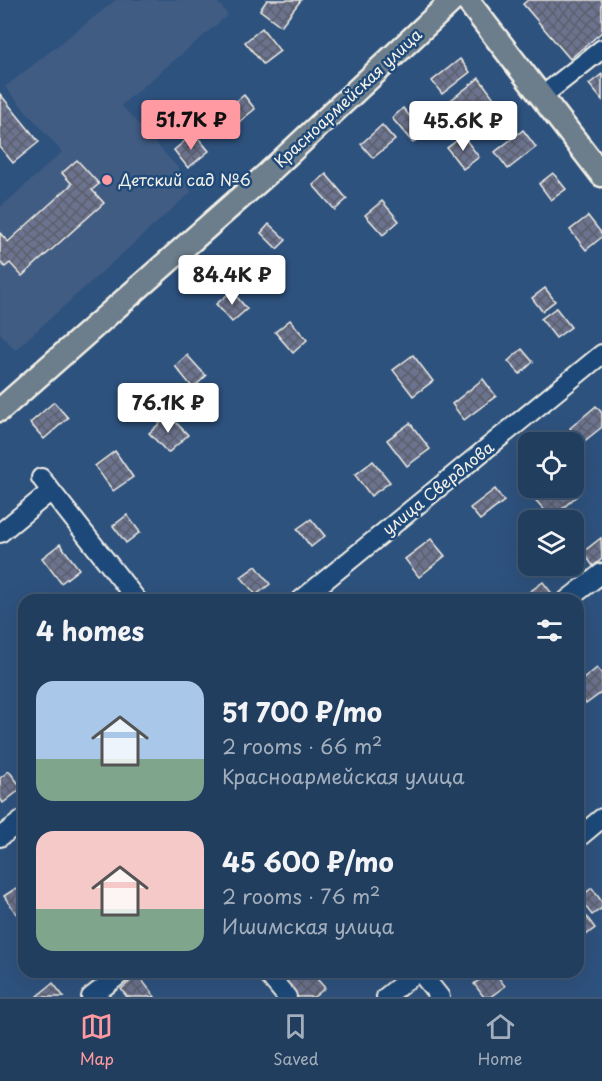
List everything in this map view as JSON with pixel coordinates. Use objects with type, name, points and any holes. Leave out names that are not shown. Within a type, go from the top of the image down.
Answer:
[{"type":"main road","name":"Красноармейская улица","points":[[0,410],[266,175],[453,0]]},
{"type":"main road","points":[[467,0],[602,175]]},
{"type":"street","points":[[541,97],[602,50]]},
{"type":"street","name":"улица Свердлова","points":[[309,594],[599,363]]},
{"type":"street","points":[[0,533],[46,484],[132,594]]},
{"type":"street","points":[[575,594],[602,573]]},
{"type":"street","points":[[584,833],[602,818]]},
{"type":"street","points":[[0,837],[18,824]]},
{"type":"street","points":[[91,997],[115,978]]},
{"type":"street","points":[[271,978],[287,997]]},
{"type":"street","points":[[386,997],[410,978]]},
{"type":"street","points":[[423,978],[440,997]]},
{"type":"shaded area","name":"Детский сад №6","points":[[116,0],[216,0],[228,15],[121,105],[179,169],[191,192],[15,350],[0,333],[0,208],[62,152],[5,87]]},
{"type":"building","points":[[267,0],[301,0],[281,26],[260,10]]},
{"type":"building","points":[[528,0],[602,0],[602,32],[570,59],[523,4]]},
{"type":"building","points":[[262,28],[280,51],[263,64],[245,42]]},
{"type":"building","points":[[460,59],[470,72],[442,94],[432,81]]},
{"type":"building","points":[[602,74],[602,100],[589,84]]},
{"type":"building","points":[[479,78],[502,109],[474,130],[451,100]]},
{"type":"building","points":[[0,94],[39,142],[13,163],[0,147]]},
{"type":"building","points":[[244,95],[255,109],[234,126],[223,112]]},
{"type":"building","points":[[403,108],[424,133],[413,143],[392,118]]},
{"type":"building","points":[[382,125],[395,140],[373,158],[361,144]]},
{"type":"building","points":[[523,130],[536,147],[508,169],[495,152]]},
{"type":"building","points":[[194,133],[209,151],[188,168],[174,150]]},
{"type":"building","points":[[463,136],[479,157],[463,169],[447,148]]},
{"type":"building","points":[[77,160],[99,184],[92,190],[104,203],[22,276],[10,263],[5,267],[0,262],[0,233],[8,242],[72,184],[62,173]]},
{"type":"building","points":[[553,173],[566,189],[551,200],[539,184]]},
{"type":"building","points":[[326,174],[347,199],[335,210],[313,185]]},
{"type":"building","points":[[382,201],[399,221],[383,235],[365,215]]},
{"type":"building","points":[[588,216],[602,237],[586,250],[570,230]]},
{"type":"building","points":[[269,224],[286,240],[277,249],[261,233]]},
{"type":"building","points":[[545,288],[555,301],[542,311],[532,298]]},
{"type":"building","points":[[232,291],[247,309],[232,322],[216,304]]},
{"type":"building","points":[[556,308],[571,327],[556,338],[541,319]]},
{"type":"building","points":[[290,320],[307,340],[293,353],[275,332]]},
{"type":"building","points":[[522,349],[533,362],[520,374],[508,361]]},
{"type":"building","points":[[187,355],[206,376],[193,388],[175,366]]},
{"type":"building","points":[[413,355],[433,381],[413,396],[393,370]]},
{"type":"building","points":[[483,379],[496,396],[464,420],[452,404]]},
{"type":"building","points":[[54,402],[68,418],[44,439],[30,423]]},
{"type":"building","points":[[596,406],[602,413],[602,427],[584,441],[584,432],[573,432],[570,428]]},
{"type":"building","points":[[169,415],[188,435],[168,453],[149,433]]},
{"type":"building","points":[[410,423],[430,449],[407,466],[387,440]]},
{"type":"building","points":[[115,451],[133,477],[113,491],[95,466]]},
{"type":"building","points":[[373,461],[390,482],[371,496],[355,475]]},
{"type":"building","points":[[495,489],[504,501],[480,520],[470,508]]},
{"type":"building","points":[[534,498],[574,498],[561,510],[545,510]]},
{"type":"building","points":[[127,515],[140,532],[126,543],[113,526]]},
{"type":"building","points":[[311,519],[325,536],[311,547],[297,529]]},
{"type":"building","points":[[601,538],[602,559],[593,566],[584,551]]},
{"type":"building","points":[[431,539],[445,556],[419,577],[405,559]]},
{"type":"building","points":[[60,544],[79,569],[61,583],[42,558]]},
{"type":"building","points":[[256,566],[270,584],[255,594],[241,577]]},
{"type":"building","points":[[543,582],[552,594],[529,594]]},
{"type":"building","points":[[597,668],[602,674],[602,692],[586,704],[584,701],[584,678]]},
{"type":"building","points":[[9,771],[18,783],[18,791],[3,803],[0,798],[0,778]]},
{"type":"building","points":[[18,887],[18,916],[4,896]]},
{"type":"building","points":[[592,888],[602,902],[602,908],[592,915],[584,905],[584,894]]},
{"type":"building","points":[[584,913],[595,928],[584,936]]},
{"type":"building","points":[[134,978],[140,978],[155,997],[127,997],[121,989]]},
{"type":"building","points":[[282,978],[316,978],[325,988],[314,997],[297,997]]},
{"type":"building","points":[[482,978],[499,978],[505,986],[490,997],[484,997],[474,984]]},
{"type":"building","points":[[53,983],[64,997],[37,996]]},
{"type":"place","name":"Детский сад №6","points":[[107,180]]}]
